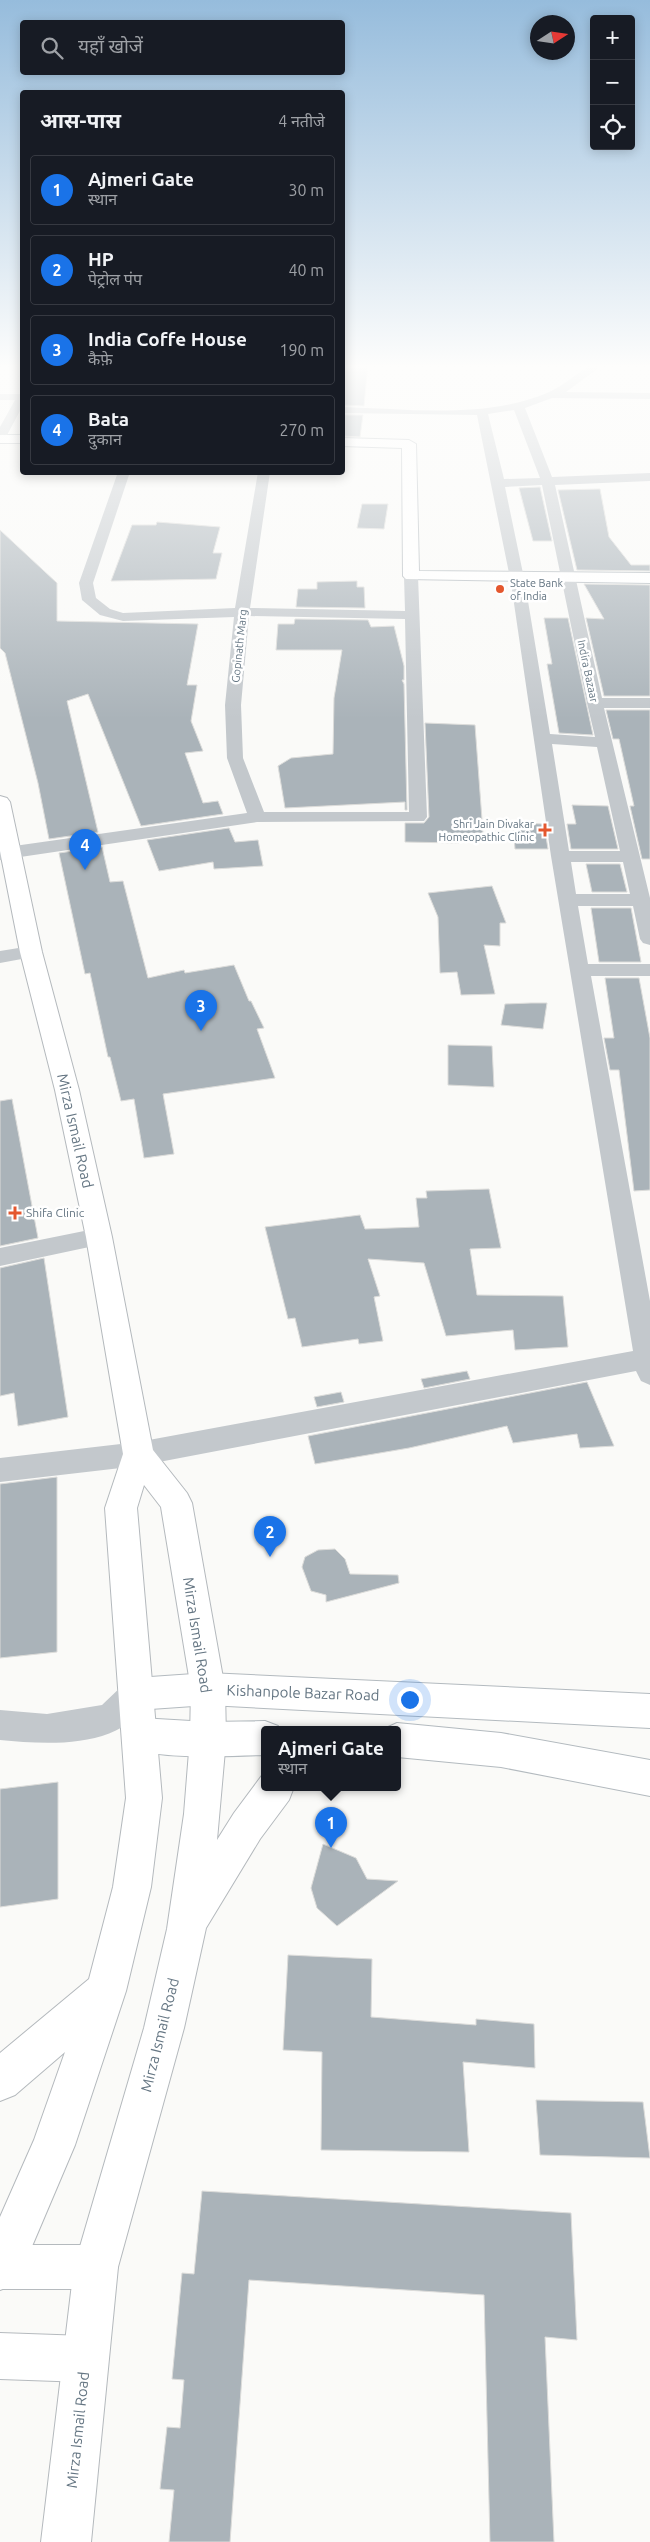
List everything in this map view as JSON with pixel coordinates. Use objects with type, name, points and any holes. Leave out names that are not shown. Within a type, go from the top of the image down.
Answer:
[{"type":"main road","points":[[410,483],[411,576],[650,578]]},
{"type":"main road","name":"Mirza Ismail Road","points":[[0,802],[6,853],[66,1090],[98,1237],[138,1454],[176,1503],[208,1689],[208,1739],[202,1814],[186,1929],[164,2028],[96,2267],[66,2542]]},
{"type":"main road","points":[[96,2267],[0,2267],[54,2145],[106,1991],[132,1887],[144,1798],[125,1727],[136,1694],[121,1508],[138,1454]]},
{"type":"main road","name":"Kishanpole Bazar Road","points":[[136,1694],[208,1689],[650,1711]]},
{"type":"main road","points":[[125,1727],[208,1739],[261,1738]]},
{"type":"main road","points":[[401,1740],[501,1750],[650,1778]]},
{"type":"main road","points":[[186,1929],[207,1888],[246,1826],[273,1791]]},
{"type":"main road","points":[[0,2080],[106,1991]]},
{"type":"main road","points":[[0,2356],[85,2359]]},
{"type":"street","points":[[120,483],[86,584],[89,600],[105,612],[123,617],[145,618],[242,612],[412,615]]},
{"type":"street","name":"Gopinath Marg","points":[[257,818],[235,758],[233,705],[242,612],[262,483]]},
{"type":"street","points":[[0,1470],[138,1454],[649,1363],[560,856],[518,577],[500,483],[518,483]]},
{"type":"street","name":"Indira Bazaar","points":[[548,483],[604,742],[631,857],[643,888],[650,939]]},
{"type":"street","points":[[6,853],[257,818],[418,818],[411,576]]},
{"type":"street","points":[[595,703],[650,703]]},
{"type":"street","points":[[542,739],[604,742]]},
{"type":"street","points":[[560,856],[631,857]]},
{"type":"street","points":[[568,900],[643,888]]},
{"type":"street","points":[[0,957],[31,952]]},
{"type":"street","points":[[580,970],[650,970]]},
{"type":"street","points":[[0,1257],[98,1237]]},
{"type":"street","points":[[0,1725],[47,1729],[125,1727]]},
{"type":"building","points":[[540,487],[552,541],[533,541],[519,488]]},
{"type":"building","points":[[600,489],[609,537],[631,565],[650,565],[650,571],[577,570],[558,490]]},
{"type":"building","points":[[362,504],[388,504],[384,529],[357,528]]},
{"type":"building","points":[[157,522],[220,527],[213,553],[222,553],[216,579],[111,581],[132,525],[156,525]]},
{"type":"building","points":[[0,530],[57,583],[57,621],[198,624],[187,685],[197,685],[191,721],[203,751],[185,753],[203,803],[218,801],[223,814],[141,826],[88,694],[67,701],[98,832],[49,839],[38,783],[5,653],[0,648]]},
{"type":"building","points":[[357,581],[357,587],[364,587],[365,608],[296,607],[298,589],[317,589],[317,582]]},
{"type":"building","points":[[584,584],[650,585],[650,696],[604,696],[586,618],[604,619]]},
{"type":"building","points":[[544,618],[568,618],[593,735],[559,733],[547,664],[552,664]]},
{"type":"building","points":[[295,619],[368,620],[371,627],[394,626],[404,666],[404,680],[402,680],[404,684],[407,810],[405,810],[405,802],[285,808],[278,766],[291,758],[333,754],[334,698],[342,650],[276,650],[278,624],[294,624]]},
{"type":"building","points":[[606,710],[650,710],[650,859],[642,859],[630,806],[634,806],[619,739],[613,739]]},
{"type":"building","points":[[425,723],[475,725],[483,833],[459,834],[459,843],[405,842],[405,823],[424,823],[429,817]]},
{"type":"building","points":[[572,805],[608,806],[618,849],[571,849],[567,824],[576,824]]},
{"type":"building","points":[[513,823],[544,824],[548,849],[515,849]]},
{"type":"building","points":[[229,828],[235,842],[258,840],[263,866],[214,869],[213,862],[159,871],[147,840]]},
{"type":"building","points":[[102,847],[110,882],[123,881],[148,978],[184,970],[185,973],[234,965],[249,1001],[251,1001],[264,1028],[257,1029],[275,1078],[163,1094],[174,1154],[144,1158],[134,1099],[121,1101],[110,1057],[108,1057],[90,973],[85,974],[59,853]]},
{"type":"building","points":[[586,864],[620,864],[627,892],[592,892]]},
{"type":"building","points":[[492,886],[506,923],[500,923],[500,946],[484,945],[495,994],[461,995],[457,972],[440,973],[438,917],[428,893]]},
{"type":"building","points":[[591,908],[631,908],[641,962],[599,962]]},
{"type":"building","points":[[605,978],[639,978],[650,1038],[650,1190],[634,1191],[619,1070],[610,1070],[604,1038],[614,1038]]},
{"type":"building","points":[[547,1003],[543,1029],[501,1025],[505,1004]]},
{"type":"building","points":[[448,1045],[492,1046],[494,1087],[448,1085]]},
{"type":"building","points":[[12,1099],[38,1238],[0,1246],[0,1101]]},
{"type":"building","points":[[489,1189],[501,1248],[470,1249],[477,1295],[563,1296],[568,1347],[515,1350],[513,1330],[446,1336],[424,1263],[368,1259],[380,1296],[374,1297],[383,1341],[359,1344],[358,1339],[302,1347],[295,1318],[288,1319],[265,1227],[360,1215],[365,1229],[419,1227],[416,1198],[427,1198],[426,1191]]},
{"type":"building","points":[[44,1258],[68,1417],[18,1426],[14,1393],[0,1396],[0,1268]]},
{"type":"building","points":[[467,1371],[470,1379],[424,1388],[421,1379]]},
{"type":"building","points":[[587,1382],[614,1446],[580,1448],[577,1434],[513,1443],[507,1426],[409,1448],[315,1464],[308,1436]]},
{"type":"building","points":[[341,1392],[344,1402],[317,1407],[314,1397]]},
{"type":"building","points":[[57,1477],[57,1652],[0,1658],[0,1484]]},
{"type":"building","points":[[335,1549],[345,1559],[350,1574],[398,1575],[399,1583],[326,1602],[326,1595],[311,1591],[302,1567],[305,1557],[318,1550]]},
{"type":"building","points":[[58,1782],[58,1899],[0,1907],[0,1789]]},
{"type":"building","points":[[323,1844],[356,1858],[367,1879],[398,1881],[337,1926],[317,1908],[311,1888]]},
{"type":"building","points":[[288,1955],[372,1959],[371,2017],[476,2025],[476,2019],[534,2024],[535,2068],[463,2062],[469,2152],[321,2150],[322,2052],[283,2050]]},
{"type":"building","points":[[536,2100],[643,2102],[650,2158],[540,2155]]},
{"type":"building","points":[[202,2191],[571,2213],[577,2340],[545,2337],[554,2542],[490,2542],[484,2295],[249,2280],[230,2542],[169,2542],[174,2490],[160,2489],[167,2427],[180,2428],[184,2380],[172,2379],[182,2273],[194,2274]]},
{"type":"place","name":"State Bank of India","points":[[500,589]]},
{"type":"place","name":"Shri Jain Divakar Homeopathic Clinic","points":[[545,830]]},
{"type":"place","name":"Bata","points":[[85,870]]},
{"type":"place","name":"India Coffe House","points":[[201,1031]]},
{"type":"place","name":"Shifa Clinic","points":[[15,1213]]},
{"type":"place","name":"HP","points":[[270,1557]]},
{"type":"place","name":"Ajmeri Gate","points":[[331,1848]]}]
